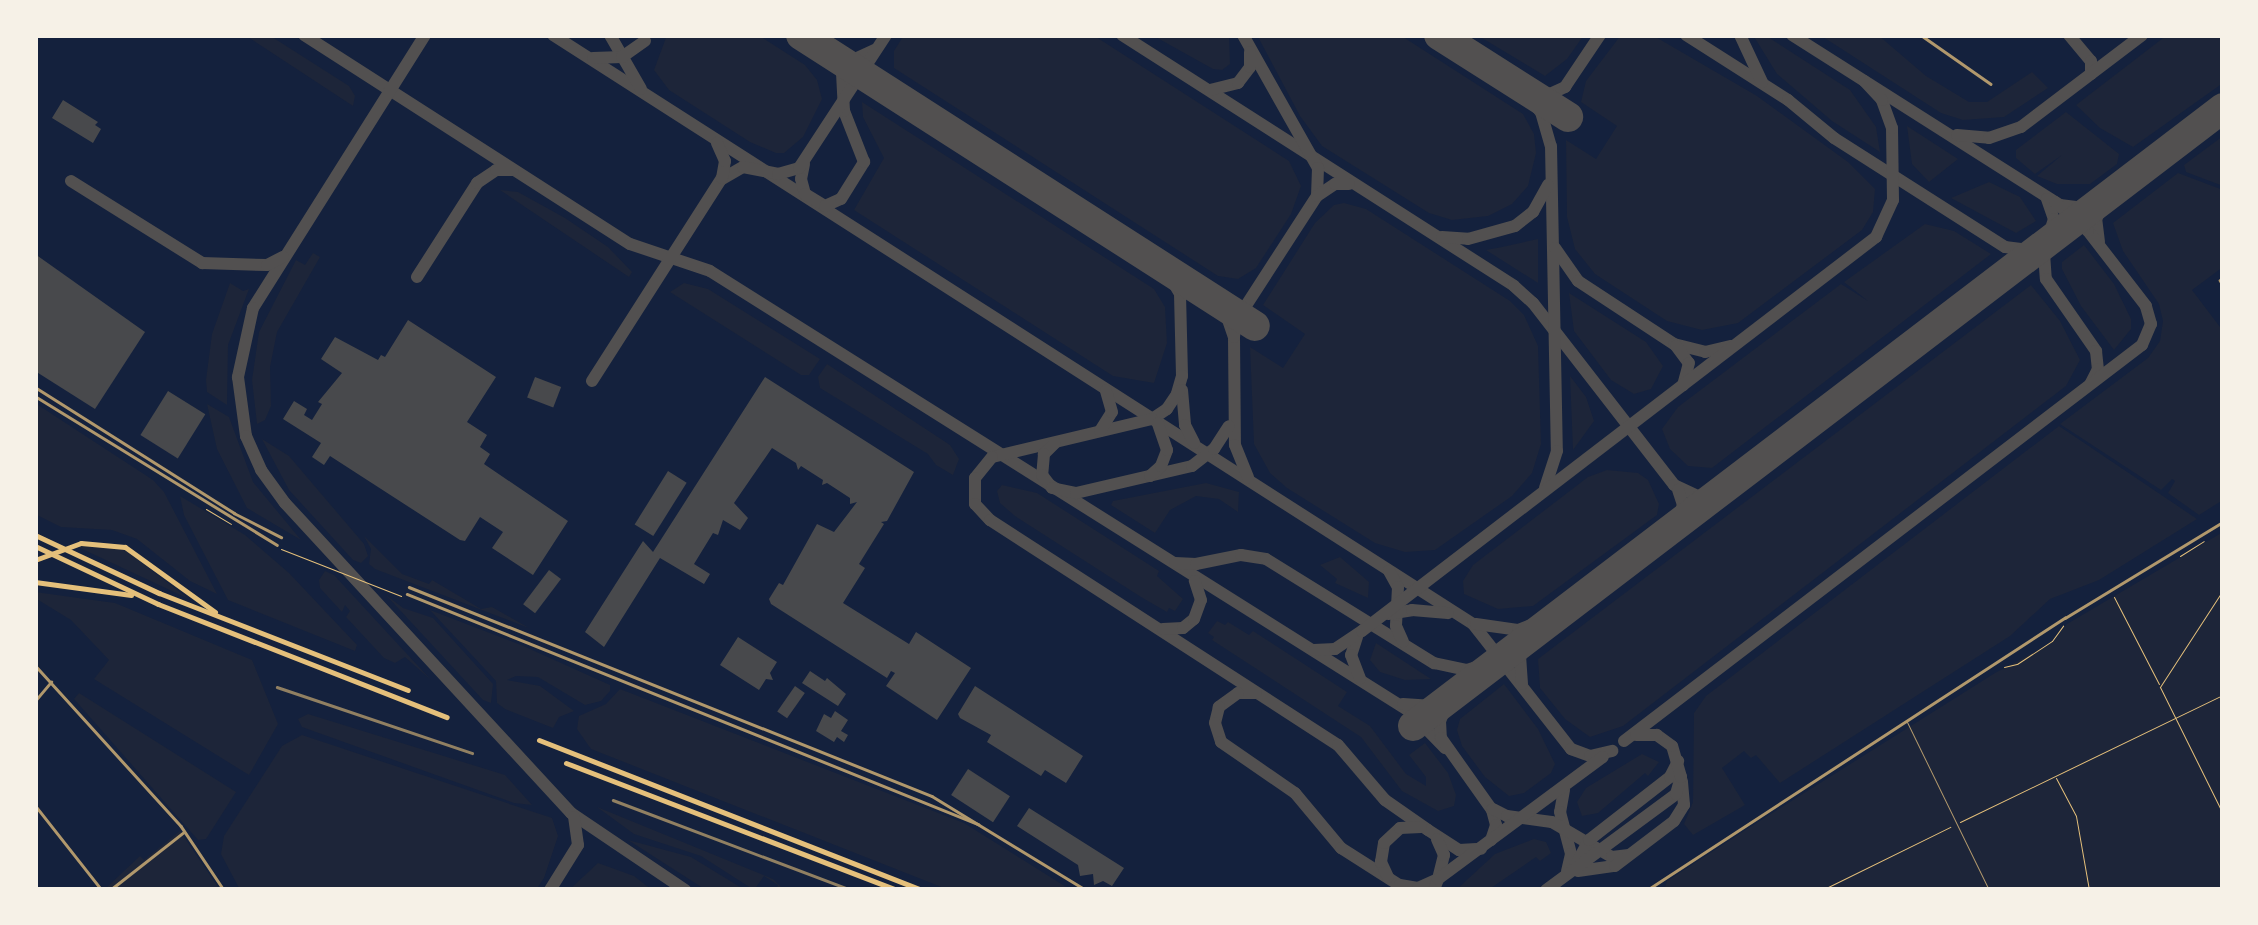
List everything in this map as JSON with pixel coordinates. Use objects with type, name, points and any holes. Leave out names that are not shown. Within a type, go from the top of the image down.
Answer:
[{"type":"highway","points":[[35,535],[230,622],[408,690]]},
{"type":"highway","points":[[35,560],[81,543],[125,547],[230,622]]},
{"type":"highway","points":[[35,546],[158,604],[448,717]]},
{"type":"highway","points":[[35,582],[105,588],[158,604]]},
{"type":"highway","points":[[539,740],[920,890]]},
{"type":"highway","points":[[566,763],[896,890]]},
{"type":"street","points":[[1921,35],[1991,84]]},
{"type":"street","points":[[2220,280],[2223,285]]},
{"type":"street","points":[[35,388],[234,513],[281,537]]},
{"type":"street","points":[[35,396],[277,546]]},
{"type":"street","points":[[1647,890],[2223,522]]},
{"type":"street","points":[[410,587],[918,790],[1086,890]]},
{"type":"street","points":[[407,596],[945,809],[997,835]]},
{"type":"street","points":[[35,665],[184,830],[224,890]]},
{"type":"street","points":[[35,701],[52,681]]},
{"type":"street","points":[[35,805],[102,890]]},
{"type":"street","points":[[110,890],[184,830]]},
{"type":"lane","points":[[1906,721],[1989,890]]},
{"type":"path","points":[[2177,557],[2204,540]]},
{"type":"path","points":[[277,546],[407,596]]},
{"type":"path","points":[[2160,687],[2223,590]]},
{"type":"path","points":[[2113,594],[2223,814]]},
{"type":"path","points":[[1997,668],[2017,664],[2052,641],[2066,622]]},
{"type":"path","points":[[1822,890],[2223,695]]},
{"type":"path","points":[[2055,775],[2076,816],[2090,890]]},
{"type":"shaded area","points":[[245,35],[269,35],[349,86],[355,96],[353,106]]},
{"type":"shaded area","points":[[667,35],[758,35],[805,65],[817,80],[822,99],[803,137],[784,153],[776,153],[750,142],[669,90],[654,70]]},
{"type":"shaded area","points":[[904,35],[1093,35],[1289,161],[1301,186],[1291,214],[1256,268],[1238,279],[1218,276],[894,68],[894,51]]},
{"type":"shaded area","points":[[1152,35],[1229,35],[1230,64],[1222,70],[1213,69]]},
{"type":"shaded area","points":[[1257,35],[1400,35],[1523,114],[1534,134],[1536,153],[1528,186],[1512,204],[1488,216],[1452,220],[1429,213],[1322,146],[1300,116]]},
{"type":"shaded area","points":[[1477,35],[1584,35],[1567,59],[1545,76]]},
{"type":"shaded area","points":[[1621,35],[1654,36],[1757,96],[1848,162],[1875,189],[1873,212],[1862,230],[1738,323],[1702,330],[1667,321],[1595,274],[1575,249],[1567,217],[1566,140],[1596,159],[1617,126],[1581,102],[1586,81]]},
{"type":"shaded area","points":[[1753,35],[1765,35],[1850,90],[1876,127],[1880,152],[1832,121],[1777,74]]},
{"type":"shaded area","points":[[1820,35],[1878,35],[1926,76],[1969,102],[1987,102],[2032,72],[2048,88],[2004,117],[1963,120],[1941,113]]},
{"type":"shaded area","points":[[2167,35],[2223,35],[2223,83],[2133,147],[2100,128],[2076,105]]},
{"type":"shaded area","points":[[862,102],[1154,289],[1165,307],[1167,343],[1154,383],[1113,376],[854,210],[884,158],[863,117]]},
{"type":"shaded area","points":[[2066,112],[2119,154],[2117,164],[2090,184],[2057,184],[2037,176],[2062,155],[2035,174],[2016,158],[2016,150]]},
{"type":"shaded area","points":[[1907,126],[1958,159],[1929,182],[1912,164]]},
{"type":"shaded area","points":[[2223,136],[2223,186],[2186,172],[2184,165]]},
{"type":"shaded area","points":[[2178,173],[2223,190],[2223,267],[2192,290],[2223,331],[2223,500],[2199,515],[2168,493],[2175,481],[2172,479],[2161,490],[2060,424],[2148,358],[2160,341],[2163,321],[2159,304],[2123,251],[2113,223]]},
{"type":"shaded area","points":[[1989,182],[2020,197],[2036,221],[2016,233],[1951,198]]},
{"type":"shaded area","points":[[500,190],[518,192],[608,247],[632,272],[629,277]]},
{"type":"shaded area","points":[[1344,203],[1366,209],[1510,301],[1524,315],[1538,346],[1541,444],[1532,473],[1512,496],[1435,550],[1405,552],[1375,543],[1287,488],[1270,473],[1254,444],[1250,347],[1283,368],[1305,334],[1263,305],[1315,223],[1334,205]]},
{"type":"shaded area","points":[[1925,224],[1954,231],[1991,254],[1712,468],[1688,466],[1670,449],[1662,429],[1678,407],[1841,284],[1868,301],[1844,282]]},
{"type":"shaded area","points":[[1538,239],[1538,283],[1486,250],[1502,247]]},
{"type":"shaded area","points":[[2084,245],[2114,284],[2131,319],[2131,329],[2114,350],[2081,306],[2062,269],[2062,262]]},
{"type":"shaded area","points":[[313,253],[320,257],[277,332],[270,367],[271,406],[265,420],[257,424],[252,380],[259,332],[296,260],[305,265]]},
{"type":"shaded area","points":[[230,283],[243,291],[249,289],[228,345],[227,405],[207,392],[206,380],[212,334]]},
{"type":"shaded area","points":[[684,283],[708,289],[820,359],[809,375],[801,375],[670,292]]},
{"type":"shaded area","points":[[2031,285],[2060,321],[2080,360],[2066,386],[1623,726],[1590,737],[1565,719],[1540,688],[1538,659]]},
{"type":"shaded area","points":[[1569,293],[1646,342],[1663,366],[1651,389],[1634,394],[1611,380],[1574,331]]},
{"type":"shaded area","points":[[827,364],[950,445],[959,459],[953,475],[936,465],[928,454],[820,388],[818,377]]},
{"type":"shaded area","points":[[1570,376],[1586,397],[1594,421],[1573,450]]},
{"type":"shaded area","points":[[35,403],[153,480],[164,492],[217,594],[190,581],[137,539],[112,530],[61,527],[35,514]]},
{"type":"shaded area","points":[[207,404],[229,417],[253,482],[301,540],[247,508],[217,449]]},
{"type":"shaded area","points":[[2059,426],[2197,519],[2099,580],[2050,599],[2010,636],[1780,783],[1756,755],[1751,758],[1744,751],[1722,768],[1745,805],[1693,835],[1684,824],[1693,802],[1694,713],[1706,696]]},
{"type":"shaded area","points":[[262,439],[289,456],[364,544],[368,556],[361,563],[353,560],[289,490]]},
{"type":"shaded area","points":[[1607,470],[1638,473],[1648,480],[1659,504],[1657,515],[1533,606],[1498,609],[1464,594],[1463,581],[1473,565],[1588,477]]},
{"type":"shaded area","points":[[1206,483],[1239,492],[1238,512],[1219,499],[1196,496],[1170,510],[1155,533],[1111,505],[1113,501]]},
{"type":"shaded area","points":[[1002,485],[1037,493],[1159,571],[1157,576],[1183,599],[1175,611],[1169,608],[1167,612],[1141,597],[1015,516],[1000,503],[997,491]]},
{"type":"shaded area","points":[[180,496],[245,535],[289,573],[357,645],[355,651],[228,600],[184,515]]},
{"type":"shaded area","points":[[2223,532],[2223,890],[1664,890],[1667,881],[1747,829],[1995,673],[2053,642],[2067,624]]},
{"type":"shaded area","points":[[364,536],[402,574],[429,584],[432,580],[481,609],[492,607],[529,628],[375,569],[369,564],[371,549]]},
{"type":"shaded area","points":[[78,547],[125,550],[189,599]]},
{"type":"shaded area","points":[[1340,557],[1369,582],[1368,598],[1335,583],[1337,579],[1320,565]]},
{"type":"shaded area","points":[[325,571],[334,575],[431,680],[405,657],[395,663],[384,658],[346,617],[350,611],[345,605],[342,612],[320,588],[319,580]]},
{"type":"shaded area","points":[[35,592],[115,603],[252,660],[278,724],[249,775],[94,679],[109,660],[71,620],[35,598]]},
{"type":"shaded area","points":[[386,595],[403,608],[433,618],[493,684],[491,703],[483,700]]},
{"type":"shaded area","points":[[430,610],[610,685],[610,691],[601,701],[585,705],[538,677],[516,676],[507,680],[540,686],[574,711],[559,717],[553,728],[505,709],[497,703],[496,681]]},
{"type":"shaded area","points":[[1217,621],[1225,625],[1228,622],[1249,635],[1253,631],[1347,692],[1338,706],[1370,726],[1406,774],[1426,786],[1426,777],[1409,755],[1425,743],[1448,773],[1456,795],[1454,806],[1438,811],[1402,791],[1361,737],[1212,640],[1214,637],[1208,633]]},
{"type":"shaded area","points":[[1376,643],[1431,679],[1405,680],[1380,672],[1370,660]]},
{"type":"shaded area","points":[[1504,684],[1538,729],[1555,764],[1551,773],[1524,793],[1509,796],[1485,777],[1462,746],[1457,730],[1460,719]]},
{"type":"shaded area","points":[[620,689],[964,823],[1071,890],[949,890],[591,749],[577,729],[579,716],[606,704]]},
{"type":"shaded area","points":[[79,693],[236,792],[206,839],[198,840],[74,699]]},
{"type":"shaded area","points":[[308,714],[505,775],[532,805],[514,803],[302,727],[298,719]]},
{"type":"shaded area","points":[[302,735],[552,818],[558,836],[544,878],[536,890],[240,890],[221,854],[224,836],[282,746]]},
{"type":"shaded area","points":[[1642,754],[1659,762],[1648,776],[1645,773],[1598,813],[1582,816],[1577,802],[1586,788]]},
{"type":"shaded area","points":[[597,807],[773,879],[784,890],[776,890],[778,885],[764,876],[754,890],[701,856],[634,834]]},
{"type":"shaded area","points":[[180,831],[220,890],[105,889],[140,856],[144,860]]},
{"type":"shaded area","points":[[1534,839],[1546,842],[1551,853],[1540,861],[1536,857],[1488,890],[1456,890],[1495,854]]},
{"type":"shaded area","points":[[628,840],[691,857],[745,890],[706,890]]},
{"type":"shaded area","points":[[598,863],[634,876],[652,890],[569,890]]},
{"type":"building","points":[[63,100],[98,122],[95,125],[101,129],[93,143],[52,118]]},
{"type":"building","points":[[35,254],[145,332],[95,409],[35,371]]},
{"type":"building","points":[[408,320],[496,377],[467,422],[487,435],[480,447],[490,454],[484,464],[568,521],[533,575],[492,548],[503,532],[480,517],[465,541],[460,540],[330,456],[324,465],[312,457],[321,443],[283,419],[294,401],[307,409],[304,415],[312,420],[322,404],[318,402],[342,373],[321,359],[335,337],[378,360],[381,355],[385,357]]},
{"type":"building","points":[[535,377],[561,387],[553,408],[527,398]]},
{"type":"building","points":[[765,377],[914,472],[887,521],[881,522],[884,524],[859,564],[865,568],[843,603],[909,644],[916,632],[971,668],[937,720],[886,686],[895,673],[891,671],[887,678],[771,604],[769,599],[779,583],[783,585],[817,524],[834,532],[857,502],[850,504],[850,498],[827,483],[822,485],[823,480],[801,466],[798,470],[796,463],[772,448],[734,503],[748,518],[740,530],[723,520],[718,535],[713,533],[694,564],[710,574],[704,584],[660,558],[604,647],[585,632],[643,541],[653,552]]},
{"type":"building","points":[[168,391],[205,414],[178,458],[140,435]]},
{"type":"building","points":[[668,471],[687,483],[653,536],[635,524]]},
{"type":"building","points":[[549,570],[561,579],[535,613],[523,604]]},
{"type":"building","points":[[738,637],[777,662],[770,673],[773,680],[766,679],[759,690],[720,665]]},
{"type":"building","points":[[810,671],[825,681],[827,678],[846,694],[838,706],[802,683]]},
{"type":"building","points":[[795,686],[805,693],[787,718],[777,711]]},
{"type":"building","points":[[975,686],[1083,756],[1066,783],[1045,770],[1041,776],[987,742],[991,735],[960,718],[958,714]]},
{"type":"building","points":[[835,711],[848,720],[841,731],[848,735],[844,742],[837,737],[834,742],[816,731],[824,714],[831,718]]},
{"type":"building","points":[[968,769],[1010,796],[993,822],[951,795]]},
{"type":"building","points":[[1029,808],[1124,868],[1112,886],[1103,881],[1094,885],[1093,874],[1080,876],[1078,865],[1017,826]]},
{"type":"taxiway","points":[[304,35],[630,244],[710,271],[1409,711],[1445,748]]},
{"type":"taxiway","points":[[425,35],[253,308],[238,377],[246,436],[261,470],[285,503],[571,813],[685,890]]},
{"type":"taxiway","points":[[553,35],[1473,624],[1571,749],[1590,756],[1612,751]]},
{"type":"taxiway","points":[[610,35],[641,89]]},
{"type":"taxiway","points":[[722,179],[743,167],[778,174],[799,168],[886,35]]},
{"type":"taxiway","points":[[1122,35],[1514,286],[1533,303],[1674,485],[1698,496],[1724,489]]},
{"type":"taxiway","points":[[1243,35],[1318,168],[1317,196]]},
{"type":"taxiway","points":[[1526,90],[1550,94],[1565,87],[1600,35]]},
{"type":"taxiway","points":[[1686,35],[1788,100],[1834,138],[2005,247],[2029,250],[2050,240]]},
{"type":"taxiway","points":[[1740,35],[1762,82]]},
{"type":"taxiway","points":[[1792,35],[2060,205],[2086,208],[2114,191]]},
{"type":"taxiway","points":[[2069,35],[2091,61],[2091,74]]},
{"type":"taxiway","points":[[1957,135],[1989,138],[2021,127],[2142,35]]},
{"type":"taxiway","points":[[593,58],[622,57],[645,41]]},
{"type":"taxiway","points":[[832,55],[855,59],[874,50]]},
{"type":"taxiway","points":[[804,164],[801,179],[805,194],[825,206],[841,199],[864,162],[844,111],[842,73],[826,51]]},
{"type":"taxiway","points":[[1210,90],[1238,83],[1250,67],[1250,52]]},
{"type":"taxiway","points":[[1314,650],[1335,649],[1362,631],[1876,237],[1893,200],[1892,128],[1882,100],[1864,81]]},
{"type":"taxiway","points":[[1519,86],[1541,112],[1551,146],[1557,451],[1545,488]]},
{"type":"taxiway","points":[[592,381],[722,178],[725,161],[717,143]]},
{"type":"taxiway","points":[[417,277],[477,183],[496,170],[513,170]]},
{"type":"taxiway","points":[[71,181],[202,263],[267,265],[283,257]]},
{"type":"taxiway","points":[[1234,337],[1236,321],[1317,196],[1335,184],[1349,184]]},
{"type":"taxiway","points":[[1442,237],[1468,239],[1515,226],[1533,212],[1548,185]]},
{"type":"taxiway","points":[[2047,199],[2054,219],[2047,240]]},
{"type":"taxiway","points":[[2099,242],[2096,219],[2106,200]]},
{"type":"taxiway","points":[[1624,741],[2142,345],[2151,324],[2146,306],[2088,231],[2055,202]]},
{"type":"taxiway","points":[[2058,233],[2044,253],[2046,279],[2096,351],[2098,369],[2091,383]]},
{"type":"taxiway","points":[[1555,248],[1578,281],[1674,344],[1705,352],[1731,346]]},
{"type":"taxiway","points":[[1164,267],[1180,294],[1182,376],[1177,394]]},
{"type":"taxiway","points":[[1215,301],[1226,314],[1234,337],[1235,445],[1248,478]]},
{"type":"taxiway","points":[[1676,346],[1689,363],[1683,385]]},
{"type":"taxiway","points":[[1182,390],[1185,425],[1194,443]]},
{"type":"taxiway","points":[[1100,431],[1112,412],[1106,391]]},
{"type":"taxiway","points":[[1179,391],[1167,409],[1152,419],[992,457],[975,478],[975,504],[990,520],[1338,745],[1385,800],[1428,830],[1459,850],[1481,849]]},
{"type":"taxiway","points":[[1150,476],[1161,466],[1167,450],[1158,424]]},
{"type":"taxiway","points":[[1055,443],[1044,454],[1042,475],[1052,488],[1076,493],[1192,466],[1214,449],[1229,426]]},
{"type":"taxiway","points":[[1675,526],[1683,505],[1678,490]]},
{"type":"taxiway","points":[[1175,563],[1196,564],[1241,555],[1266,559],[1434,663],[1467,670],[1501,659]]},
{"type":"taxiway","points":[[1389,571],[1398,587],[1396,626],[1403,642]]},
{"type":"taxiway","points":[[1163,629],[1183,628],[1194,619],[1201,600],[1195,581]]},
{"type":"taxiway","points":[[1388,614],[1412,610],[1448,613]]},
{"type":"taxiway","points":[[1476,624],[1518,630],[1562,613]]},
{"type":"taxiway","points":[[1522,684],[1520,657],[1535,634]]},
{"type":"taxiway","points":[[1357,637],[1351,655],[1360,678]]},
{"type":"taxiway","points":[[1256,693],[1238,693],[1219,707],[1215,723],[1221,742],[1295,793],[1341,848],[1407,890]]},
{"type":"taxiway","points":[[1449,699],[1440,721],[1441,738],[1492,810],[1496,825],[1491,840]]},
{"type":"taxiway","points":[[1403,704],[1429,706],[1449,699]]},
{"type":"taxiway","points":[[1546,890],[1676,794],[1681,777],[1672,746],[1657,735],[1636,735]]},
{"type":"taxiway","points":[[1434,890],[1438,879],[1603,757]]},
{"type":"taxiway","points":[[1573,870],[1589,840],[1670,777],[1678,761]]},
{"type":"taxiway","points":[[1578,871],[1615,866],[1674,821],[1684,805],[1682,781]]},
{"type":"taxiway","points":[[1564,790],[1560,812],[1571,854],[1567,872]]},
{"type":"taxiway","points":[[1493,809],[1507,816],[1552,822],[1612,857],[1629,855]]},
{"type":"taxiway","points":[[550,890],[578,845],[574,817]]},
{"type":"taxiway","points":[[1388,877],[1381,862],[1384,843],[1400,828],[1421,827]]},
{"type":"taxiway","points":[[1400,885],[1418,888],[1438,879],[1444,855],[1437,839]]},
{"type":"runway","points":[[801,35],[1255,326]]},
{"type":"runway","points":[[1439,35],[1568,117]]},
{"type":"runway","points":[[1413,726],[2223,108]]},
{"type":"railway","points":[[277,687],[472,753]]},
{"type":"railway","points":[[613,800],[851,890]]}]
